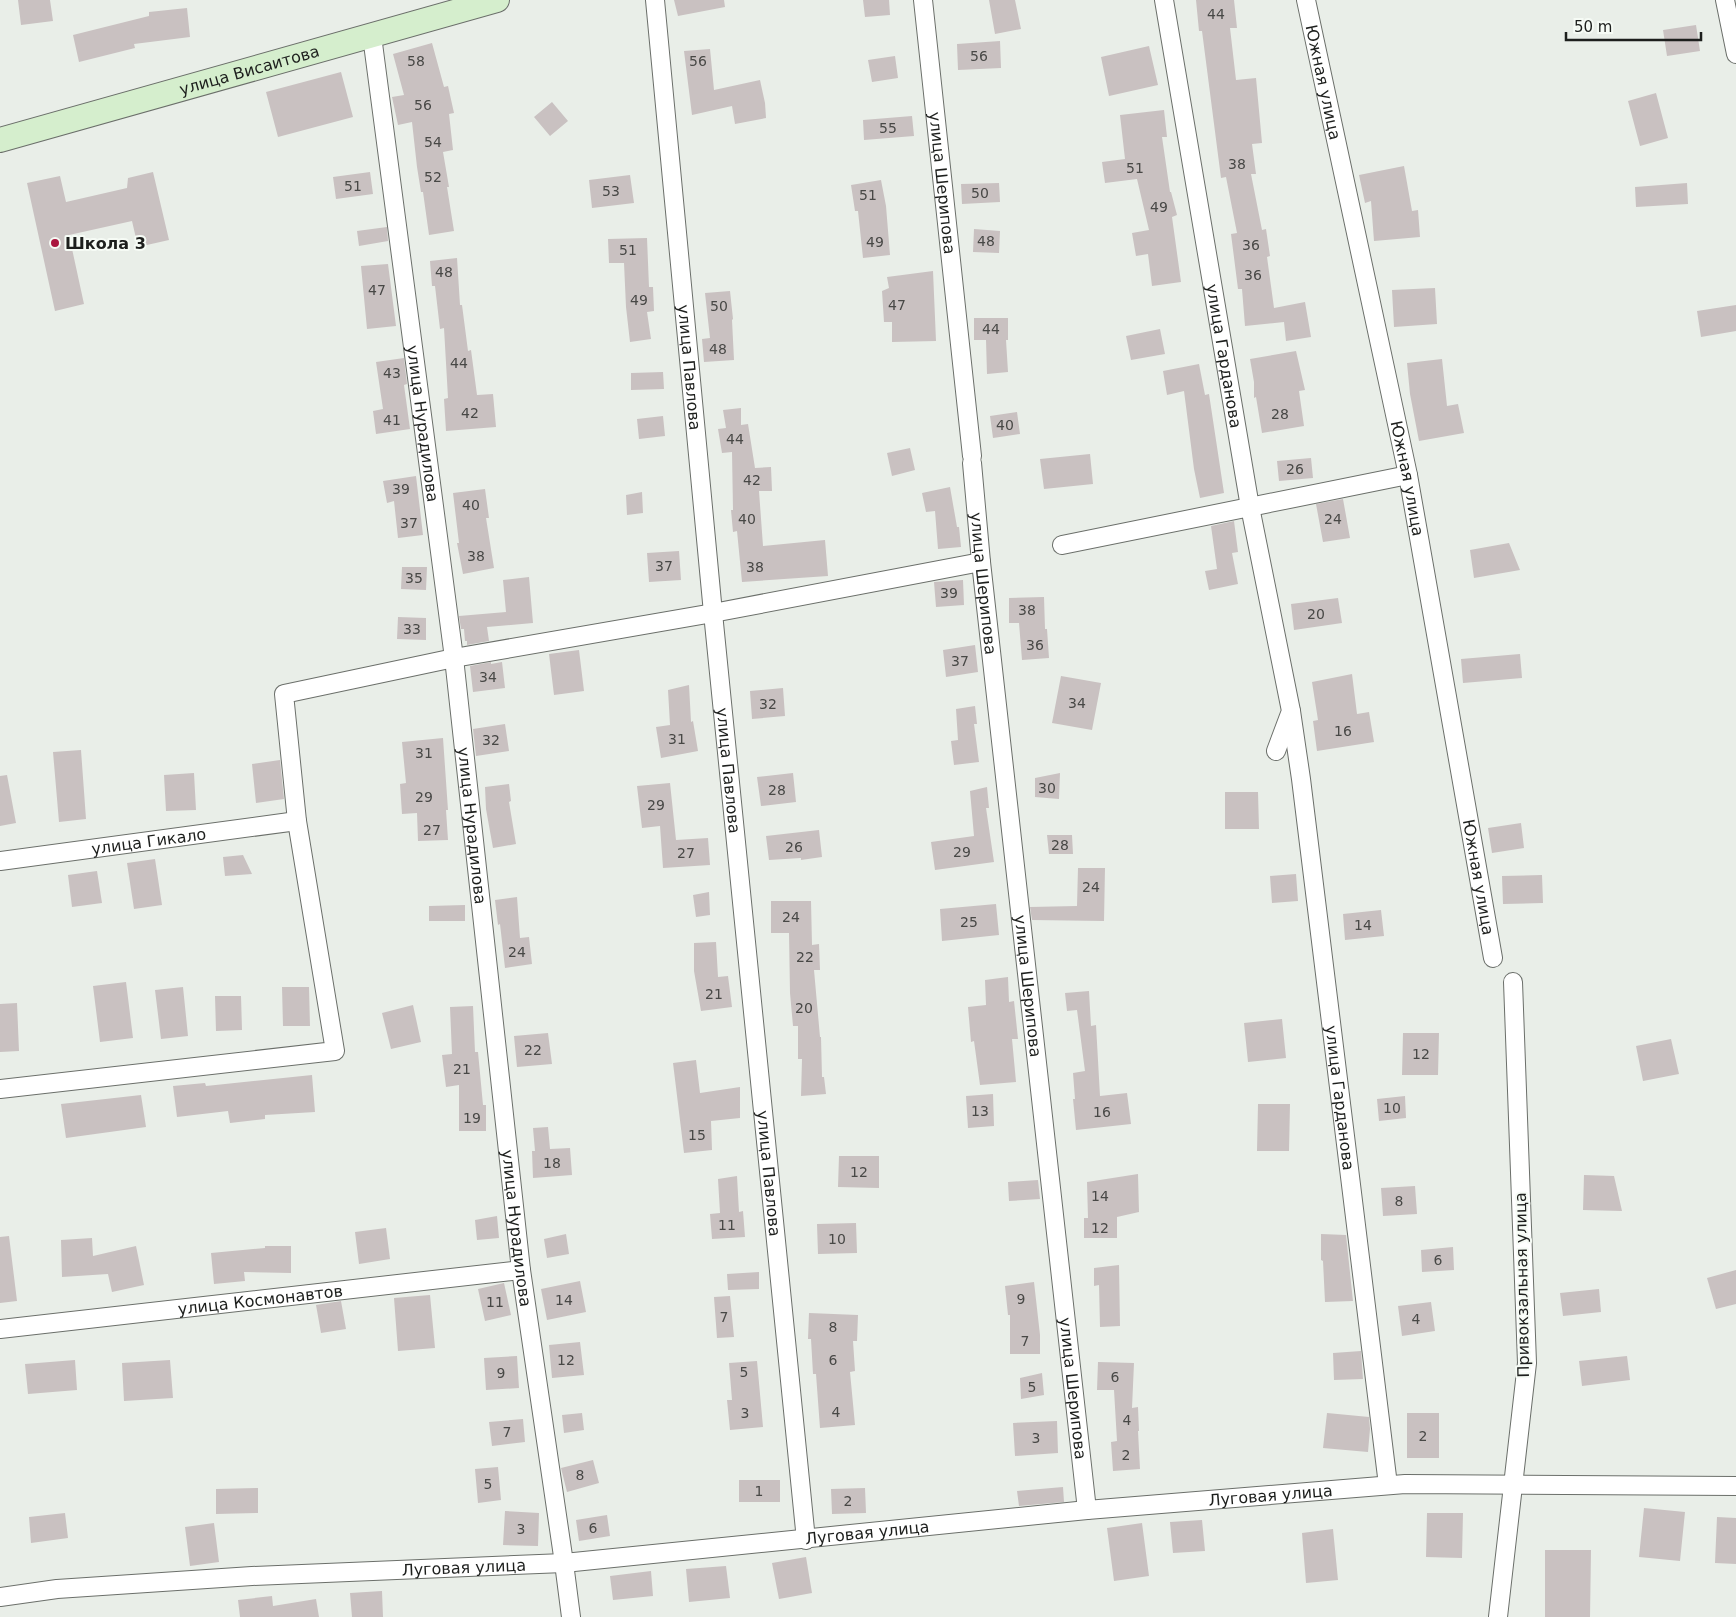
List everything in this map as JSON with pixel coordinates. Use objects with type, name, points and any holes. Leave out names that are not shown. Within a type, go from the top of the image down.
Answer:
[{"type":"street","name":"улица Висаитова","points":[[0,140],[497,0]]},
{"type":"street","name":"улица Павлова","points":[[655,0],[713,613],[806,1540]]},
{"type":"street","name":"улица Шерипова","points":[[923,0],[972,459],[981,562],[1087,1510]]},
{"type":"street","name":"улица Гарданова","points":[[1164,0],[1250,507],[1291,711],[1301,778],[1388,1485]]},
{"type":"street","name":"Южная улица","points":[[1306,0],[1408,475],[1493,958]]},
{"type":"street","points":[[1725,0],[1736,54]]},
{"type":"street","name":"улица Нурадилова","points":[[372,36],[454,658],[521,1270],[564,1563],[570,1617]]},
{"type":"street","points":[[1062,544],[1408,475]]},
{"type":"street","points":[[0,1089],[335,1051],[297,822],[284,694],[454,658],[713,613],[981,562]]},
{"type":"street","points":[[1276,751],[1291,711]]},
{"type":"street","name":"улица Гикало","points":[[0,861],[297,822]]},
{"type":"street","name":"Привокзальная улица","points":[[1498,1617],[1527,1363],[1513,982]]},
{"type":"street","name":"улица Космонавтов","points":[[0,1329],[521,1270]]},
{"type":"street","name":"Луговая улица","points":[[0,1597],[57,1589],[252,1576],[564,1563],[806,1540],[1087,1510],[1388,1485],[1512,1483],[1736,1486]]},
{"type":"building","points":[[18,0],[50,0],[53,21],[21,25]]},
{"type":"building","points":[[674,0],[724,0],[725,7],[678,16]]},
{"type":"building","points":[[863,0],[889,0],[890,15],[865,17]]},
{"type":"building","points":[[989,0],[1015,0],[1021,29],[995,34]]},
{"type":"building","points":[[1196,0],[1234,0],[1237,28],[1230,28],[1236,80],[1256,78],[1262,143],[1252,144],[1256,174],[1251,174],[1262,230],[1266,229],[1270,256],[1267,257],[1274,308],[1305,302],[1311,337],[1286,341],[1284,322],[1245,326],[1242,289],[1238,289],[1231,234],[1237,233],[1226,177],[1221,178],[1202,31],[1199,31]]},
{"type":"building","points":[[187,8],[190,37],[134,44],[135,48],[79,62],[73,35],[149,16],[149,12]]},
{"type":"building","points":[[1696,25],[1700,51],[1667,56],[1663,30]]},
{"type":"building","points":[[1000,41],[1001,68],[958,70],[957,44]]},
{"type":"building","points":[[432,43],[444,87],[448,86],[454,113],[449,114],[453,150],[443,152],[454,231],[429,235],[423,192],[421,192],[417,167],[412,122],[398,125],[392,97],[404,95],[393,54]]},
{"type":"building","points":[[1149,46],[1158,85],[1109,96],[1101,57]]},
{"type":"building","points":[[710,49],[714,90],[760,80],[766,118],[735,124],[732,106],[692,115],[684,51]]},
{"type":"building","points":[[895,56],[898,78],[872,82],[868,60]]},
{"type":"building","points":[[341,72],[353,117],[278,137],[266,92]]},
{"type":"building","points":[[1656,93],[1668,138],[1640,146],[1628,101]]},
{"type":"building","points":[[552,102],[568,121],[550,136],[534,117]]},
{"type":"building","points":[[1164,110],[1167,137],[1162,137],[1170,192],[1177,215],[1172,217],[1181,282],[1152,286],[1148,254],[1136,256],[1132,233],[1149,230],[1137,179],[1105,183],[1102,162],[1125,159],[1120,115]]},
{"type":"building","points":[[912,116],[914,136],[864,140],[863,120]]},
{"type":"building","points":[[1404,166],[1412,211],[1418,210],[1420,237],[1374,241],[1371,201],[1365,203],[1359,175]]},
{"type":"building","name":"Школа 3","points":[[153,172],[169,240],[138,247],[132,221],[69,235],[84,304],[55,311],[27,183],[60,176],[66,202],[127,188],[128,178]]},
{"type":"building","points":[[370,172],[373,194],[336,199],[333,177]]},
{"type":"building","points":[[630,175],[634,203],[592,208],[589,180]]},
{"type":"building","points":[[881,180],[886,206],[890,255],[863,258],[858,211],[855,211],[851,185]]},
{"type":"building","points":[[999,183],[1000,202],[962,204],[961,184]]},
{"type":"building","points":[[1687,183],[1688,204],[1636,207],[1635,187]]},
{"type":"building","points":[[387,227],[388,241],[359,246],[357,231]]},
{"type":"building","points":[[974,229],[1000,231],[999,253],[973,252]]},
{"type":"building","points":[[647,238],[649,287],[653,287],[654,311],[647,312],[651,339],[630,342],[624,263],[609,263],[608,239]]},
{"type":"building","points":[[457,258],[460,305],[462,305],[468,351],[471,350],[477,395],[493,394],[496,427],[446,431],[444,399],[448,398],[444,328],[440,329],[435,286],[432,286],[430,261]]},
{"type":"building","points":[[388,264],[396,326],[367,329],[361,266]]},
{"type":"building","points":[[933,271],[936,341],[892,342],[892,322],[884,322],[882,291],[889,288],[887,277]]},
{"type":"building","points":[[1435,288],[1437,324],[1394,327],[1392,290]]},
{"type":"building","points":[[730,291],[734,360],[704,362],[702,339],[710,338],[705,293]]},
{"type":"building","points":[[1736,305],[1736,331],[1701,337],[1697,311]]},
{"type":"building","points":[[974,318],[1008,318],[1008,340],[1006,340],[1008,372],[987,374],[986,340],[974,340]]},
{"type":"building","points":[[1160,329],[1165,354],[1131,360],[1126,336]]},
{"type":"building","points":[[1296,351],[1305,390],[1299,391],[1304,426],[1262,433],[1256,397],[1254,398],[1254,382],[1250,359]]},
{"type":"building","points":[[404,358],[407,384],[404,385],[410,429],[376,434],[373,411],[383,409],[376,362]]},
{"type":"building","points":[[1442,359],[1447,406],[1458,404],[1464,433],[1419,441],[1410,394],[1407,363]]},
{"type":"building","points":[[1199,364],[1205,395],[1209,394],[1224,493],[1200,498],[1194,469],[1184,391],[1167,395],[1163,371]]},
{"type":"building","points":[[663,372],[664,389],[631,390],[631,373]]},
{"type":"building","points":[[741,408],[741,425],[748,424],[755,468],[771,467],[772,491],[759,491],[763,546],[825,540],[828,576],[742,582],[737,531],[733,532],[731,510],[733,510],[732,452],[722,453],[718,429],[726,428],[723,410]]},
{"type":"building","points":[[1017,412],[1020,434],[993,438],[990,416]]},
{"type":"building","points":[[663,416],[665,436],[639,439],[637,419]]},
{"type":"building","points":[[910,448],[915,470],[892,476],[887,453]]},
{"type":"building","points":[[1090,454],[1093,484],[1044,489],[1040,459]]},
{"type":"building","points":[[1311,458],[1313,478],[1279,481],[1277,461]]},
{"type":"building","points":[[416,476],[423,535],[398,538],[394,501],[387,503],[383,481]]},
{"type":"building","points":[[950,487],[957,527],[959,527],[961,547],[938,549],[935,511],[926,512],[922,493]]},
{"type":"building","points":[[485,489],[489,518],[486,518],[494,568],[463,574],[457,543],[459,543],[453,493]]},
{"type":"building","points":[[642,492],[643,513],[627,515],[626,495]]},
{"type":"building","points":[[1343,499],[1350,538],[1323,542],[1316,504]]},
{"type":"building","points":[[1234,521],[1238,552],[1232,553],[1238,584],[1209,590],[1205,571],[1217,569],[1211,526]]},
{"type":"building","points":[[1509,543],[1520,570],[1474,578],[1470,550]]},
{"type":"building","points":[[679,551],[681,580],[649,582],[647,553]]},
{"type":"building","points":[[402,567],[427,567],[426,590],[401,589]]},
{"type":"building","points":[[529,577],[533,623],[487,627],[489,641],[467,645],[464,629],[461,629],[459,616],[506,612],[503,580]]},
{"type":"building","points":[[963,580],[964,605],[936,607],[934,582]]},
{"type":"building","points":[[1044,597],[1045,629],[1047,629],[1049,658],[1022,660],[1019,623],[1009,623],[1009,598]]},
{"type":"building","points":[[1338,598],[1342,623],[1294,630],[1291,604]]},
{"type":"building","points":[[398,617],[426,618],[426,640],[397,639]]},
{"type":"building","points":[[975,645],[978,672],[946,677],[943,650]]},
{"type":"building","points":[[579,650],[584,691],[554,695],[549,654]]},
{"type":"building","points":[[1520,654],[1522,678],[1463,683],[1461,659]]},
{"type":"building","points":[[491,662],[491,664],[502,662],[505,688],[473,692],[470,666]]},
{"type":"building","points":[[1352,674],[1357,714],[1369,712],[1374,742],[1317,751],[1313,721],[1318,720],[1312,682]]},
{"type":"building","points":[[1061,676],[1101,683],[1092,730],[1052,723]]},
{"type":"building","points":[[689,685],[691,722],[693,721],[698,751],[661,758],[656,727],[670,725],[668,690]]},
{"type":"building","points":[[783,688],[785,716],[752,719],[750,691]]},
{"type":"building","points":[[975,706],[977,724],[974,724],[979,762],[954,765],[951,741],[958,740],[956,709]]},
{"type":"building","points":[[505,724],[509,751],[476,756],[473,729]]},
{"type":"building","points":[[443,738],[448,840],[418,841],[417,813],[402,814],[400,784],[406,783],[402,742]]},
{"type":"building","points":[[81,750],[86,819],[59,822],[53,752]]},
{"type":"building","points":[[280,760],[284,799],[256,803],[252,764]]},
{"type":"building","points":[[194,773],[196,810],[166,811],[164,775]]},
{"type":"building","points":[[793,773],[796,802],[761,806],[757,777]]},
{"type":"building","points":[[1060,773],[1059,799],[1035,797],[1035,778]]},
{"type":"building","points":[[7,775],[16,823],[0,826],[0,776]]},
{"type":"building","points":[[670,783],[676,840],[708,838],[710,865],[663,868],[660,826],[642,828],[637,786]]},
{"type":"building","points":[[509,784],[511,801],[509,802],[516,844],[493,848],[486,809],[485,787]]},
{"type":"building","points":[[987,787],[989,808],[986,808],[994,862],[935,870],[931,842],[974,836],[970,791]]},
{"type":"building","points":[[1225,792],[1258,792],[1259,829],[1225,829]]},
{"type":"building","points":[[1521,823],[1524,848],[1492,853],[1488,828]]},
{"type":"building","points":[[819,830],[822,857],[801,860],[801,858],[769,860],[766,836]]},
{"type":"building","points":[[1047,835],[1072,835],[1073,854],[1049,854]]},
{"type":"building","points":[[243,855],[252,874],[225,876],[223,857]]},
{"type":"building","points":[[155,859],[162,905],[134,909],[127,863]]},
{"type":"building","points":[[1078,868],[1105,868],[1104,921],[1032,920],[1030,907],[1077,906]]},
{"type":"building","points":[[97,871],[102,903],[72,907],[68,875]]},
{"type":"building","points":[[1296,874],[1298,901],[1272,903],[1270,876]]},
{"type":"building","points":[[1542,875],[1543,903],[1503,904],[1502,876]]},
{"type":"building","points":[[709,892],[710,915],[696,917],[693,895]]},
{"type":"building","points":[[517,897],[520,938],[529,937],[532,964],[505,968],[495,900]]},
{"type":"building","points":[[771,901],[811,901],[812,945],[819,944],[820,970],[814,970],[821,1037],[822,1077],[824,1077],[826,1094],[801,1096],[802,1059],[798,1059],[798,1026],[793,1026],[790,993],[789,933],[771,933]]},
{"type":"building","points":[[996,904],[999,935],[942,941],[940,909]]},
{"type":"building","points":[[465,905],[465,921],[429,921],[429,906]]},
{"type":"building","points":[[1381,910],[1384,936],[1345,940],[1343,914]]},
{"type":"building","points":[[716,942],[718,977],[728,976],[732,1007],[701,1011],[694,971],[694,943]]},
{"type":"building","points":[[1008,977],[1009,1002],[1014,1001],[1018,1039],[1012,1039],[1016,1082],[980,1085],[974,1041],[971,1042],[968,1007],[986,1005],[985,980]]},
{"type":"building","points":[[126,982],[133,1038],[100,1042],[93,986]]},
{"type":"building","points":[[183,987],[188,1036],[161,1039],[155,990]]},
{"type":"building","points":[[282,987],[309,987],[310,1026],[283,1026]]},
{"type":"building","points":[[1089,991],[1091,1026],[1096,1025],[1100,1096],[1127,1093],[1131,1124],[1076,1130],[1073,1073],[1085,1071],[1077,1010],[1067,1011],[1065,993]]},
{"type":"building","points":[[215,996],[241,996],[242,1030],[216,1031]]},
{"type":"building","points":[[17,1003],[19,1051],[0,1052],[0,1004]]},
{"type":"building","points":[[413,1005],[421,1042],[391,1049],[382,1013]]},
{"type":"building","points":[[473,1006],[475,1052],[478,1052],[483,1105],[486,1105],[486,1131],[459,1131],[459,1085],[446,1087],[442,1055],[452,1054],[450,1007]]},
{"type":"building","points":[[1282,1019],[1286,1058],[1248,1062],[1244,1023]]},
{"type":"building","points":[[548,1033],[552,1064],[517,1067],[514,1036]]},
{"type":"building","points":[[1403,1033],[1439,1033],[1438,1075],[1402,1075]]},
{"type":"building","points":[[1671,1039],[1679,1074],[1643,1081],[1636,1046]]},
{"type":"building","points":[[696,1060],[700,1093],[740,1087],[740,1118],[711,1121],[712,1150],[684,1153],[673,1063]]},
{"type":"building","points":[[312,1075],[315,1112],[265,1115],[265,1119],[230,1123],[228,1111],[177,1117],[173,1086],[205,1083],[206,1086]]},
{"type":"building","points":[[993,1094],[994,1126],[968,1128],[966,1096]]},
{"type":"building","points":[[141,1095],[146,1127],[66,1138],[61,1104]]},
{"type":"building","points":[[1405,1096],[1406,1118],[1379,1121],[1377,1099]]},
{"type":"building","points":[[1258,1104],[1290,1104],[1289,1151],[1257,1151]]},
{"type":"building","points":[[548,1127],[550,1149],[570,1148],[572,1175],[533,1178],[532,1151],[535,1151],[533,1128]]},
{"type":"building","points":[[839,1156],[879,1156],[879,1188],[838,1187]]},
{"type":"building","points":[[1138,1174],[1139,1212],[1117,1217],[1117,1238],[1084,1238],[1084,1218],[1088,1218],[1087,1182]]},
{"type":"building","points":[[1584,1175],[1614,1176],[1622,1211],[1583,1210]]},
{"type":"building","points":[[737,1176],[739,1212],[743,1211],[745,1237],[712,1239],[710,1214],[720,1213],[718,1179]]},
{"type":"building","points":[[1038,1180],[1040,1199],[1009,1201],[1008,1182]]},
{"type":"building","points":[[1415,1186],[1417,1214],[1383,1216],[1381,1188]]},
{"type":"building","points":[[497,1216],[499,1238],[477,1240],[475,1220]]},
{"type":"building","points":[[856,1223],[857,1253],[818,1254],[817,1224]]},
{"type":"building","points":[[386,1228],[390,1259],[359,1264],[355,1232]]},
{"type":"building","points":[[566,1234],[569,1254],[547,1258],[544,1239]]},
{"type":"building","points":[[1321,1234],[1346,1235],[1353,1301],[1325,1302],[1323,1261],[1321,1260]]},
{"type":"building","points":[[9,1236],[17,1301],[0,1303],[0,1237]]},
{"type":"building","points":[[92,1238],[93,1256],[136,1246],[144,1285],[112,1292],[108,1274],[62,1277],[61,1240]]},
{"type":"building","points":[[265,1246],[291,1246],[291,1273],[244,1272],[245,1281],[214,1284],[211,1253],[265,1248]]},
{"type":"building","points":[[1453,1247],[1454,1270],[1422,1272],[1421,1250]]},
{"type":"building","points":[[1119,1265],[1120,1326],[1100,1327],[1099,1285],[1094,1286],[1094,1268]]},
{"type":"building","points":[[1736,1270],[1736,1304],[1716,1309],[1707,1278]]},
{"type":"building","points":[[759,1272],[759,1289],[728,1290],[727,1274]]},
{"type":"building","points":[[580,1281],[586,1312],[547,1320],[541,1289]]},
{"type":"building","points":[[1034,1282],[1040,1335],[1040,1354],[1010,1354],[1010,1315],[1008,1315],[1005,1286]]},
{"type":"building","points":[[504,1283],[511,1315],[485,1321],[478,1289]]},
{"type":"building","points":[[1599,1289],[1601,1312],[1563,1316],[1560,1293]]},
{"type":"building","points":[[430,1295],[435,1348],[398,1351],[394,1298]]},
{"type":"building","points":[[730,1296],[734,1337],[717,1338],[714,1297]]},
{"type":"building","points":[[341,1301],[346,1329],[321,1333],[316,1305]]},
{"type":"building","points":[[1431,1302],[1435,1331],[1402,1336],[1398,1306]]},
{"type":"building","points":[[809,1313],[858,1315],[857,1341],[853,1341],[855,1371],[850,1372],[855,1425],[820,1428],[816,1374],[813,1374],[811,1339],[808,1339]]},
{"type":"building","points":[[580,1342],[584,1375],[552,1378],[549,1345]]},
{"type":"building","points":[[1361,1351],[1363,1379],[1334,1380],[1333,1353]]},
{"type":"building","points":[[517,1356],[519,1388],[486,1390],[484,1358]]},
{"type":"building","points":[[1627,1356],[1630,1380],[1582,1386],[1579,1361]]},
{"type":"building","points":[[75,1360],[77,1390],[28,1394],[25,1364]]},
{"type":"building","points":[[170,1360],[173,1398],[124,1401],[122,1363]]},
{"type":"building","points":[[757,1361],[763,1427],[730,1430],[727,1400],[732,1400],[729,1363]]},
{"type":"building","points":[[1098,1362],[1134,1363],[1132,1408],[1138,1407],[1140,1469],[1113,1471],[1111,1442],[1117,1441],[1114,1390],[1097,1390]]},
{"type":"building","points":[[1042,1373],[1044,1395],[1021,1399],[1020,1378]]},
{"type":"building","points":[[582,1413],[584,1430],[564,1433],[562,1415]]},
{"type":"building","points":[[1327,1413],[1369,1417],[1368,1452],[1323,1448]]},
{"type":"building","points":[[1407,1413],[1439,1413],[1439,1458],[1407,1458]]},
{"type":"building","points":[[523,1419],[525,1442],[492,1446],[489,1422]]},
{"type":"building","points":[[1057,1421],[1058,1453],[1015,1456],[1013,1423]]},
{"type":"building","points":[[593,1460],[599,1483],[567,1492],[561,1468]]},
{"type":"building","points":[[498,1467],[501,1500],[478,1503],[475,1469]]},
{"type":"building","points":[[739,1480],[780,1480],[780,1502],[739,1502]]},
{"type":"building","points":[[1063,1487],[1064,1502],[1019,1506],[1017,1491]]},
{"type":"building","points":[[258,1488],[258,1513],[216,1514],[216,1489]]},
{"type":"building","points":[[865,1488],[866,1513],[832,1514],[831,1489]]},
{"type":"building","points":[[1644,1508],[1685,1512],[1680,1561],[1639,1557]]},
{"type":"building","points":[[505,1511],[539,1513],[538,1546],[503,1545]]},
{"type":"building","points":[[65,1513],[68,1538],[31,1543],[29,1517]]},
{"type":"building","points":[[1427,1513],[1463,1513],[1462,1558],[1426,1557]]},
{"type":"building","points":[[607,1515],[610,1536],[579,1541],[576,1520]]},
{"type":"building","points":[[1717,1517],[1736,1518],[1736,1564],[1715,1563]]},
{"type":"building","points":[[1202,1520],[1205,1551],[1173,1553],[1170,1522]]},
{"type":"building","points":[[214,1523],[219,1562],[190,1566],[185,1527]]},
{"type":"building","points":[[1142,1523],[1149,1576],[1114,1581],[1107,1528]]},
{"type":"building","points":[[1333,1529],[1338,1580],[1306,1583],[1302,1533]]},
{"type":"building","points":[[1545,1550],[1591,1550],[1590,1617],[1545,1617]]},
{"type":"building","points":[[806,1557],[812,1593],[779,1599],[772,1563]]},
{"type":"building","points":[[726,1566],[730,1598],[689,1602],[686,1569]]},
{"type":"building","points":[[651,1571],[653,1596],[613,1600],[610,1576]]},
{"type":"building","points":[[382,1591],[383,1617],[352,1617],[350,1593]]},
{"type":"building","points":[[272,1596],[273,1606],[316,1599],[319,1617],[240,1617],[238,1600]]},
{"type":"place","name":"Школа 3","points":[[55,243]]}]
